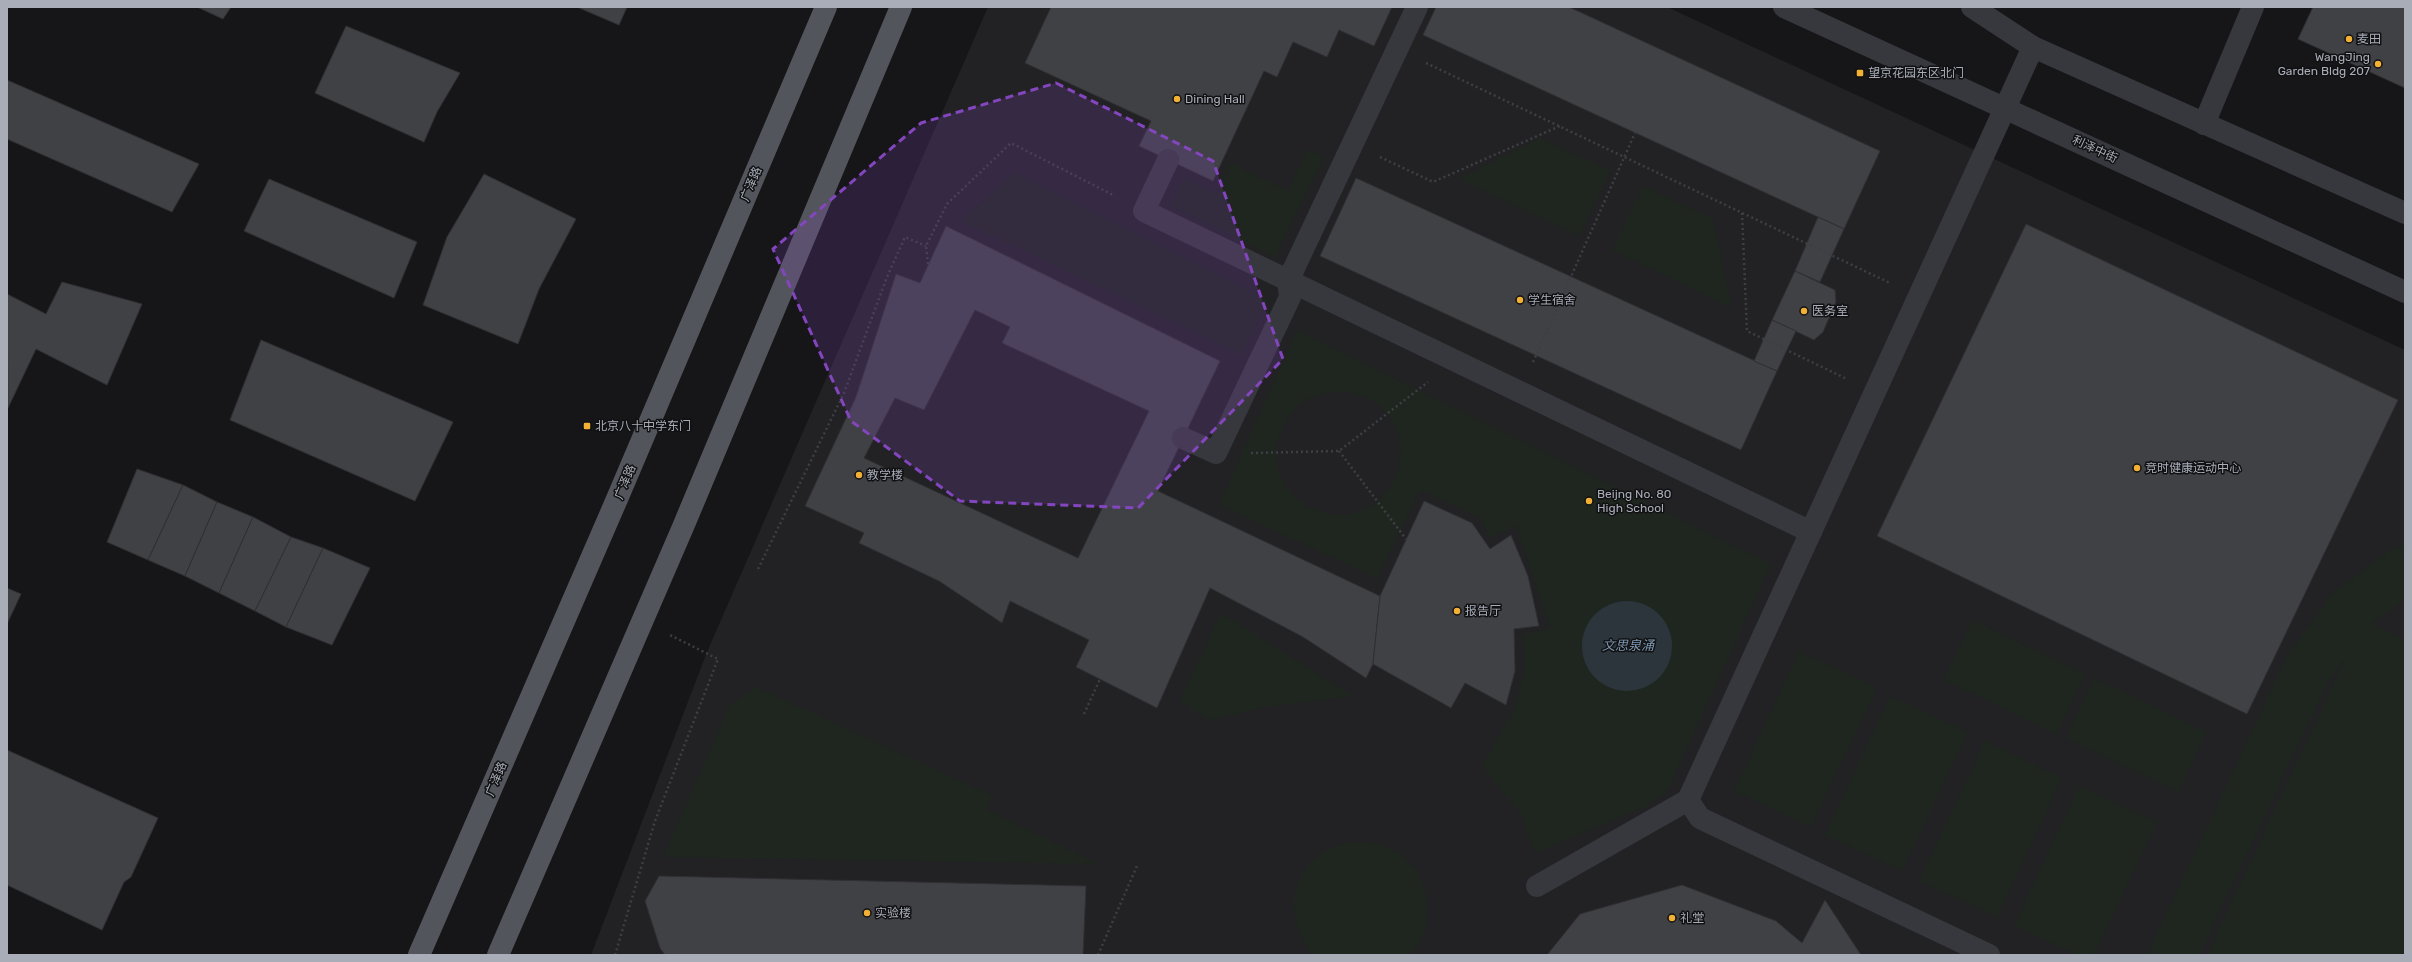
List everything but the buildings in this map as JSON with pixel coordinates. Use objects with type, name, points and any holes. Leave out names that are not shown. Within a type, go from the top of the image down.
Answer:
[{"type":"main road","name":"广泽路","points":[[419,955],[617,499],[826,7]]},
{"type":"main road","points":[[498,955],[642,623],[901,7]]},
{"type":"street","points":[[1183,438],[1216,453],[1290,297],[1288,281],[1417,7]]},
{"type":"street","name":"利泽中街","points":[[1784,7],[2405,292]]},
{"type":"street","points":[[1972,7],[2033,47],[2405,213]]},
{"type":"street","points":[[2204,124],[2254,7]]},
{"type":"street","points":[[1536,886],[1688,800],[2033,47]]},
{"type":"street","points":[[1168,160],[1144,211],[1811,532]]},
{"type":"street","points":[[1688,800],[1700,818],[1989,955]]},
{"type":"path","points":[[1398,49],[1919,297]]},
{"type":"path","points":[[1353,144],[1433,182],[1560,126]]},
{"type":"path","points":[[1533,363],[1635,133]]},
{"type":"path","points":[[928,264],[926,246],[947,204],[1011,143],[1144,211]]},
{"type":"path","points":[[1742,213],[1747,331],[1876,392]]},
{"type":"path","points":[[758,569],[844,393],[887,276],[905,237],[926,246]]},
{"type":"path","points":[[1216,453],[1339,451],[1454,361]]},
{"type":"path","points":[[1339,451],[1406,539]]},
{"type":"path","points":[[615,955],[654,821],[718,659],[707,652],[642,623]]},
{"type":"path","points":[[1084,714],[1100,679]]},
{"type":"path","points":[[1098,955],[1137,866]]},
{"type":"highlighted area","points":[[1056,83],[1213,161],[1283,359],[1138,508],[960,501],[851,421],[773,249],[921,123]]},
{"type":"shaded area","name":"Beijng No. 80 High School","points":[[988,7],[1667,7],[2405,350],[2405,955],[591,955],[707,652]]},
{"type":"shaded area","points":[[1540,138],[1610,171],[1579,236],[1459,179]]},
{"type":"shaded area","points":[[1308,149],[1324,157],[1275,257],[1170,206],[1184,178],[1216,194],[1231,163],[1288,191]]},
{"type":"shaded area","points":[[1014,172],[1268,300],[1242,355],[961,221]]},
{"type":"shaded area","points":[[1643,186],[1713,219],[1732,308],[1612,250]]},
{"type":"shaded area","points":[[1297,330],[1771,564],[1668,789],[1647,806],[1535,853],[1520,813],[1482,766],[1515,708],[1524,673],[1523,635],[1550,628],[1516,525],[1490,538],[1480,517],[1420,490],[1377,578],[1219,505]],"holes":[[[1347,391],[1368,398],[1387,414],[1398,434],[1400,456],[1396,476],[1384,494],[1368,508],[1346,514],[1321,512],[1305,505],[1291,493],[1284,483],[1279,471],[1277,445],[1280,433],[1286,421],[1293,411],[1303,402],[1314,396],[1330,392]],[[1624,601],[1632,602],[1652,609],[1662,619],[1670,632],[1583,653],[1583,642],[1585,633],[1589,626],[1600,616]]]},
{"type":"shaded area","points":[[2405,545],[2405,600],[2371,624],[2405,640],[2405,955],[2207,955],[2347,655],[2329,680],[2199,955],[2147,955],[2287,656],[2332,594],[2394,548]]},
{"type":"shaded area","points":[[1221,613],[1353,696],[1267,707],[1210,720],[1179,701]]},
{"type":"shaded area","points":[[1973,620],[2085,674],[2057,734],[1944,680]]},
{"type":"shaded area","points":[[1799,651],[1877,688],[1811,827],[1734,791]]},
{"type":"shaded area","points":[[2094,678],[2206,732],[2178,792],[2066,738]]},
{"type":"shaded area","points":[[756,687],[993,796],[986,809],[1098,864],[663,857],[730,705]]},
{"type":"shaded area","points":[[1890,696],[1968,732],[1902,871],[1825,835]]},
{"type":"shaded area","points":[[1985,741],[2062,778],[1997,917],[1919,881]]},
{"type":"shaded area","points":[[2079,786],[2157,822],[2094,955],[2077,955],[2014,925]]},
{"type":"shaded area","points":[[1350,842],[1366,842],[1392,849],[1405,858],[1423,883],[1427,898],[1428,914],[1425,929],[1419,943],[1410,955],[1313,955],[1304,942],[1298,928],[1295,913],[1295,898],[1298,884],[1305,870],[1315,859],[1329,849]]},
{"type":"water","name":"文思泉涌","points":[[1627,601],[1644,605],[1659,614],[1668,629],[1672,646],[1668,663],[1659,678],[1644,687],[1627,691],[1610,687],[1595,678],[1586,663],[1582,646],[1586,629],[1595,614],[1610,605]]},
{"type":"place","name":"麦田","points":[[2349,39]]},
{"type":"place","name":"WangJing Garden Bldg 207","points":[[2378,64]]},
{"type":"place","name":"望京花园东区北门","points":[[1860,73]]},
{"type":"place","name":"Dining Hall","points":[[1177,99]]},
{"type":"place","name":"学生宿舍","points":[[1520,300]]},
{"type":"place","name":"医务室","points":[[1804,311]]},
{"type":"place","name":"北京八十中学东门","points":[[587,426]]},
{"type":"place","name":"竞时健康运动中心","points":[[2137,468]]},
{"type":"place","name":"教学楼","points":[[859,475]]},
{"type":"place","name":"Beijng No. 80 High School","points":[[1589,501]]},
{"type":"place","name":"报告厅","points":[[1457,611]]},
{"type":"place","name":"实验楼","points":[[867,913]]},
{"type":"place","name":"礼堂","points":[[1672,918]]}]
